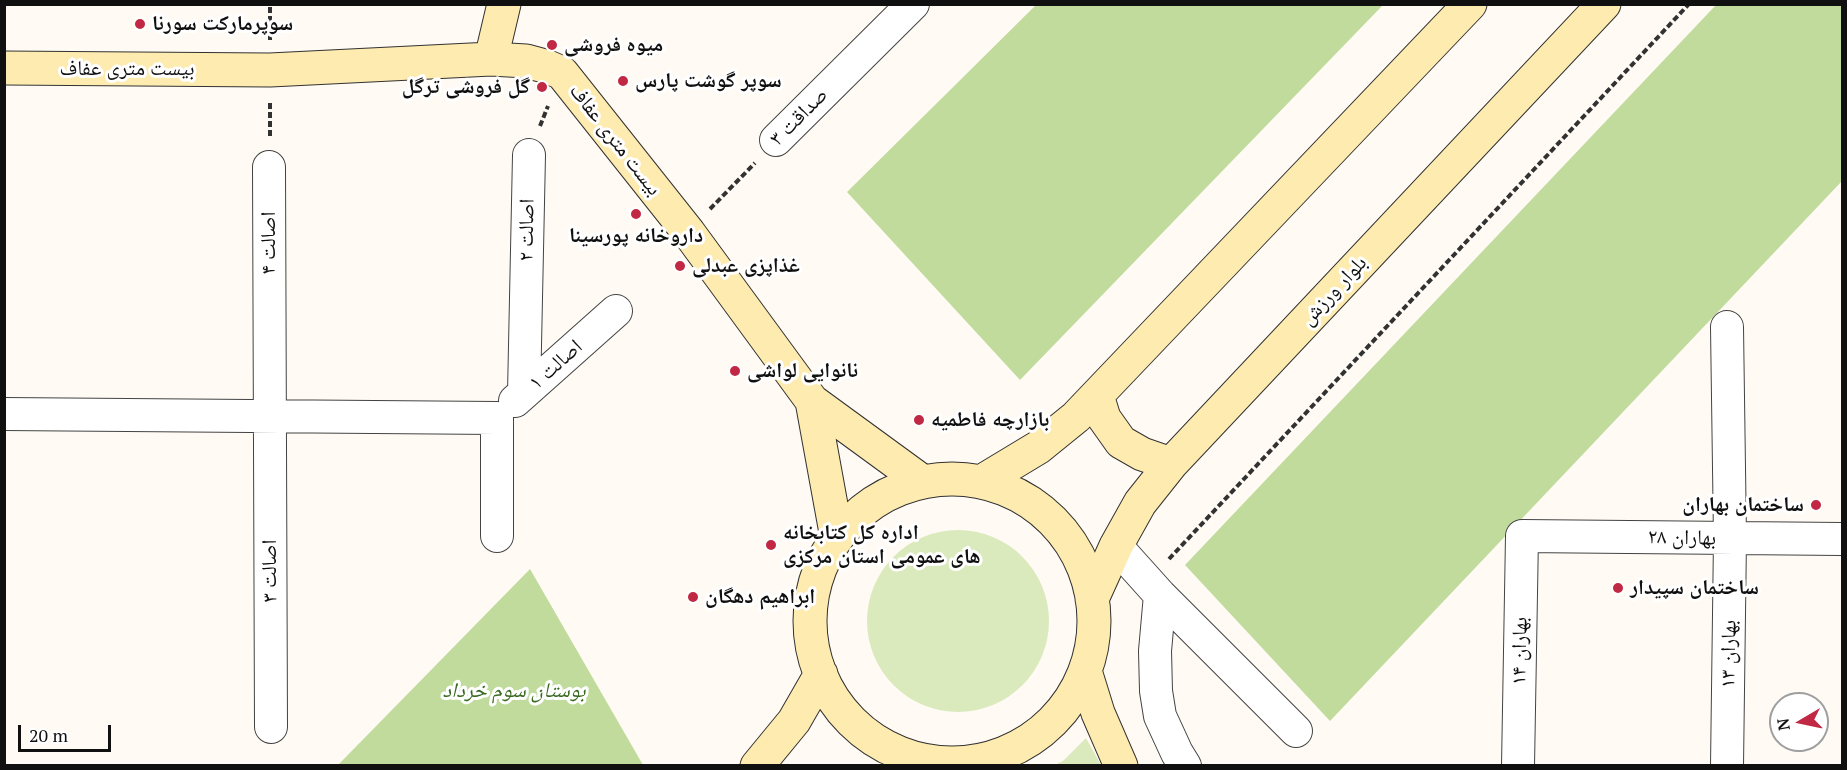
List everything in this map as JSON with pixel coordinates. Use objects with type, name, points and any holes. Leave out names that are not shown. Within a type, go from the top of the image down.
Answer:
[{"type":"main road","points":[[491,59],[504,4]]},
{"type":"main road","points":[[981,482],[1061,430],[1097,395],[1470,4]]},
{"type":"main road","name":"بلوار ورزش","points":[[1092,599],[1116,546],[1140,503],[1171,464],[1604,4]]},
{"type":"main road","name":"بیست متری عفاف","points":[[4,68],[270,70],[491,59],[538,63],[562,73],[689,233],[812,401],[923,482]]},
{"type":"main road","points":[[1097,395],[1104,418],[1121,442],[1171,464]]},
{"type":"main road","points":[[812,401],[837,538]]},
{"type":"main road","points":[[952,479],[981,482],[1008,490],[1033,505],[1055,523],[1072,546],[1085,571],[1092,599],[1094,623],[1092,647],[1086,671],[1073,696],[1056,719],[1035,737],[1010,752],[986,763],[898,761],[855,724],[835,701],[821,674],[813,647],[811,618],[814,590],[823,563],[837,538],[854,519],[875,502],[898,490],[923,482],[952,479]]},
{"type":"main road","points":[[1086,671],[1098,713],[1121,765]]},
{"type":"main road","points":[[757,765],[794,721],[821,674]]},
{"type":"street","name":"صداقت ۳","points":[[776,140],[913,4]]},
{"type":"street","name":"اصالت ۲","points":[[524,393],[528,155]]},
{"type":"street","name":"اصالت ۴","points":[[269,167],[269,416]]},
{"type":"street","name":"اصالت ۱","points":[[497,418],[616,311]]},
{"type":"street","name":"بهاران ۱۳","points":[[1727,327],[1730,538],[1728,765]]},
{"type":"street","points":[[4,414],[497,418],[497,536]]},
{"type":"street","name":"اصالت ۳","points":[[269,416],[271,727]]},
{"type":"street","name":"بهاران ۲۸","points":[[1522,536],[1842,539]]},
{"type":"street","name":"بهاران ۱۴","points":[[1518,765],[1522,536]]},
{"type":"street","points":[[1116,546],[1154,588],[1296,732]]},
{"type":"street","points":[[1154,588],[1156,691],[1160,716],[1185,765]]},
{"type":"path","points":[[1154,588],[1689,4]]},
{"type":"path","points":[[269,167],[270,70]]},
{"type":"path","points":[[528,155],[562,73]]},
{"type":"path","name":"صداقت ۳","points":[[689,233],[776,140]]},
{"type":"green space","points":[[1037,4],[1383,5],[1020,380],[847,192]]},
{"type":"green space","points":[[1716,5],[1842,5],[1842,181],[1330,721],[1185,565]]},
{"type":"green space","points":[[958,530],[993,537],[1022,557],[1042,586],[1049,621],[1042,656],[1022,685],[993,705],[958,712],[923,705],[894,685],[874,656],[867,621],[874,586],[894,557],[923,537]]},
{"type":"green space","name":"بوستان سوم خرداد","points":[[530,569],[643,765],[338,765]]},
{"type":"green space","points":[[1086,738],[1101,765],[1055,765],[1063,761]]},
{"type":"place","name":"سوپرمارکت سورنا","points":[[140,24]]},
{"type":"place","name":"میوه فروشی","points":[[552,45]]},
{"type":"place","name":"سوپر گوشت پارس","points":[[623,81]]},
{"type":"place","name":"گل فروشی ترگل","points":[[542,87]]},
{"type":"place","name":"داروخانه پورسینا","points":[[636,214]]},
{"type":"place","name":"غذاپزی عبدلی","points":[[680,266]]},
{"type":"place","name":"نانوایی لواشی","points":[[735,371]]},
{"type":"place","name":"بازارچه فاطمیه","points":[[919,420]]},
{"type":"place","name":"ساختمان بهاران","points":[[1816,505]]},
{"type":"place","name":"اداره کل کتابخانه های عمومی استان مرکزی","points":[[771,545]]},
{"type":"place","name":"ساختمان سپیدار","points":[[1618,588]]},
{"type":"place","name":"ابراهیم دهگان","points":[[693,597]]}]
